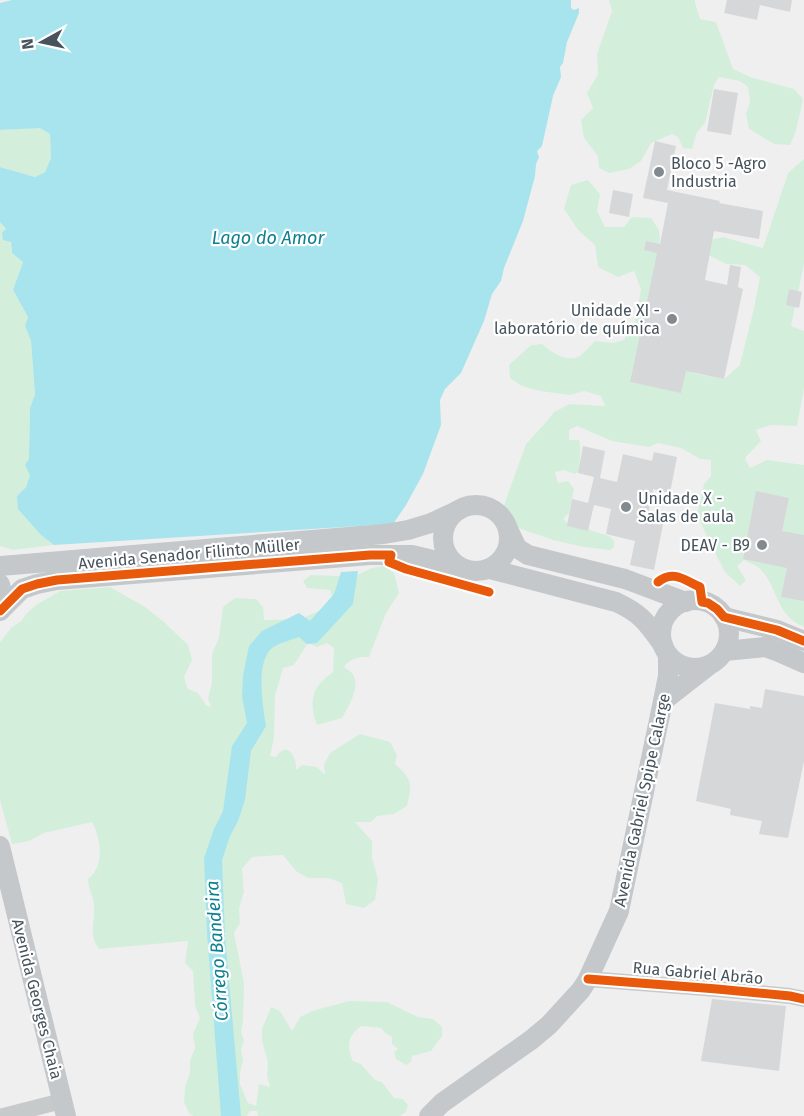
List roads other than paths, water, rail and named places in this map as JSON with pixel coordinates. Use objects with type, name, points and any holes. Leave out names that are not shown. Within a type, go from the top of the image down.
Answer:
[{"type":"main road","points":[[507,527],[508,546],[498,563],[490,569],[479,572],[468,571],[450,559],[444,549],[445,527],[450,517],[467,506],[485,506],[500,515],[507,527],[517,548],[528,555],[625,579],[686,602]]},
{"type":"main road","name":"Avenida Senador Filinto Müller","points":[[0,566],[384,534],[431,523],[459,510]]},
{"type":"main road","name":"Avenida Senador Filinto Müller","points":[[0,611],[22,589],[57,580],[370,555],[412,555],[458,566]]},
{"type":"main road","points":[[490,569],[616,602],[633,609],[647,622],[676,662],[686,667],[708,666]]},
{"type":"main road","points":[[0,584],[3,599],[0,611]]},
{"type":"main road","points":[[663,701],[718,660],[725,651],[729,640],[724,617],[708,603],[697,600],[676,607],[668,614],[663,624],[662,634],[666,650]]},
{"type":"main road","points":[[724,617],[777,630],[804,641]]},
{"type":"main road","points":[[725,651],[765,647],[804,663]]},
{"type":"main road","name":"Avenida Gabriel Spipe Calarge","points":[[429,1116],[442,1103],[540,1033],[581,990],[588,979],[619,911],[668,676],[666,650]]},
{"type":"main road","name":"Avenida Georges Chaia","points":[[1,853],[64,1108]]},
{"type":"street","name":"Rua Gabriel Abrão","points":[[588,979],[738,991],[804,999]]},
{"type":"street","points":[[3,1116],[64,1108]]},
{"type":"water","name":"Lago do Amor","points":[[12,0],[571,0],[571,8],[574,10],[579,8],[560,67],[561,77],[553,96],[542,146],[537,151],[539,157],[523,221],[501,281],[492,294],[484,321],[461,373],[445,389],[440,400],[441,425],[423,474],[393,524],[54,545],[41,535],[18,509],[17,496],[26,487],[30,475],[25,465],[29,459],[30,408],[35,394],[31,341],[25,326],[28,317],[13,290],[23,262],[12,253],[11,242],[3,240],[2,233],[6,229],[0,222],[0,167],[35,177],[45,172],[51,158],[50,134],[40,128],[0,130],[0,3]]},
{"type":"water","name":"Córrego Bandeira","points":[[358,571],[353,604],[317,643],[307,644],[299,637],[282,643],[272,648],[263,663],[263,708],[266,726],[251,751],[245,800],[222,860],[225,936],[241,1116],[221,1116],[207,933],[204,858],[223,811],[232,746],[247,723],[242,696],[249,646],[262,631],[299,613],[310,621],[334,594],[341,572]]},
{"type":"place","name":"Bloco 5 -Agro Industria","points":[[659,172]]},
{"type":"place","name":"Unidade XI - laboratório de química","points":[[672,319]]},
{"type":"place","name":"Unidade X - Salas de aula","points":[[626,507]]},
{"type":"place","name":"DEAV - B9","points":[[762,545]]}]
